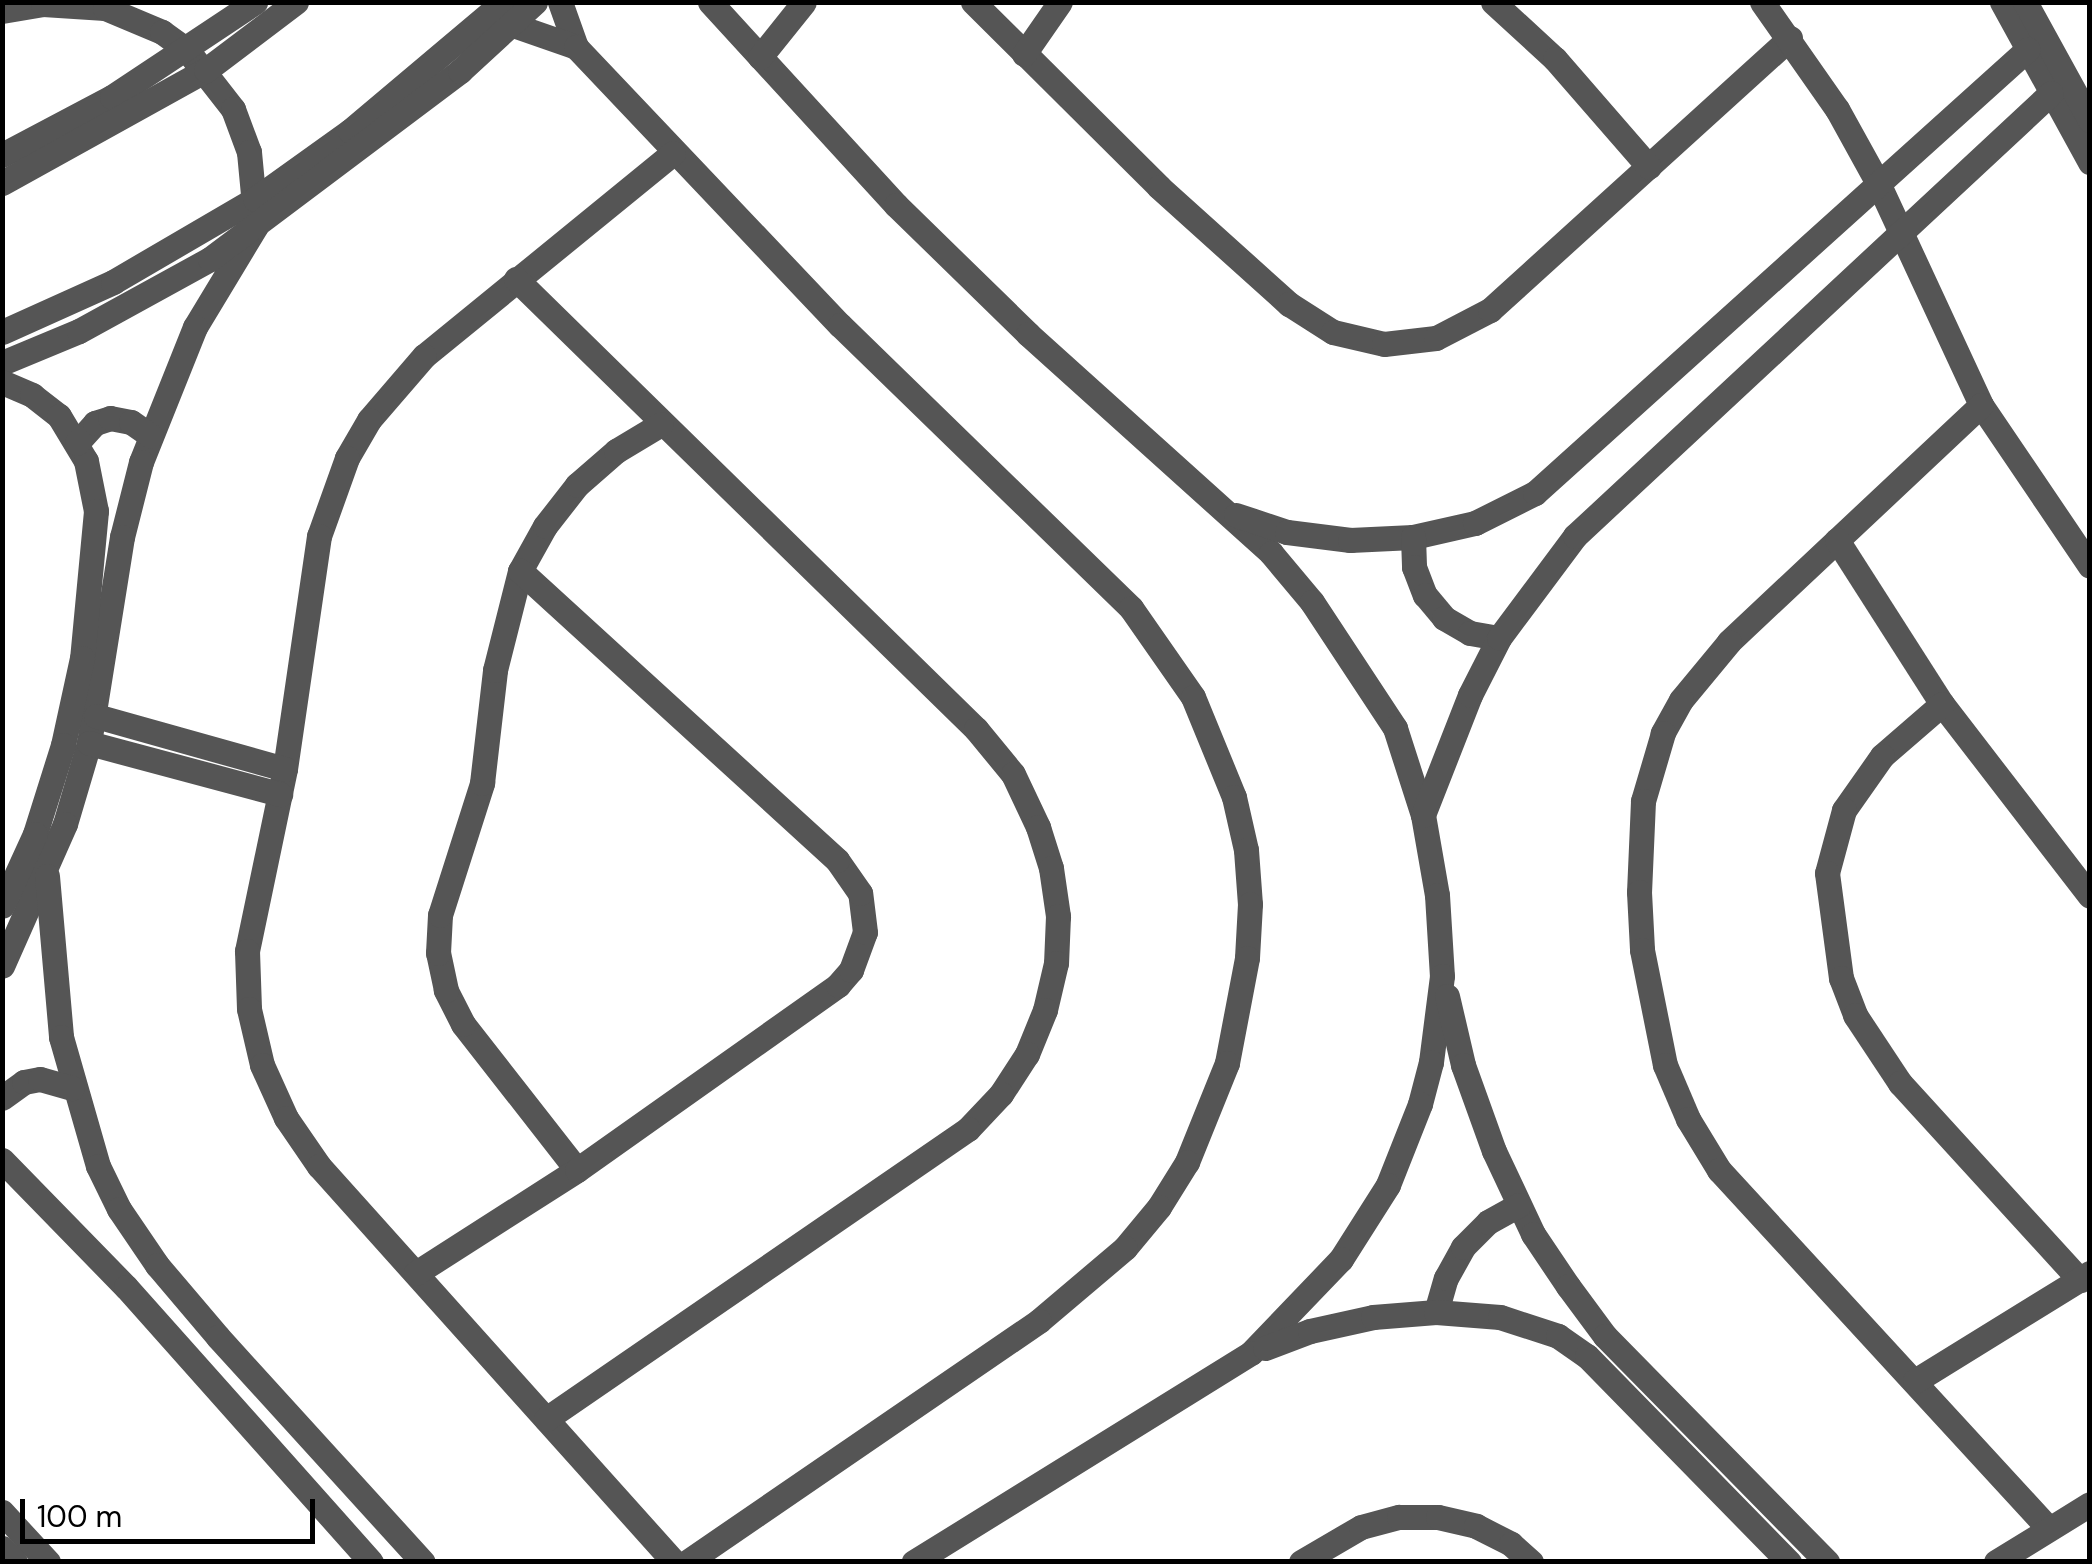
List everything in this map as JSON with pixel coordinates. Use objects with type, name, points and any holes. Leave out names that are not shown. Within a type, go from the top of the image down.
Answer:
[{"type":"street","points":[[2,155],[112,97],[255,2]]},
{"type":"street","points":[[2,183],[206,70],[296,2]]},
{"type":"street","points":[[2,332],[113,282],[255,199],[508,14],[536,2]]},
{"type":"street","points":[[560,2],[576,48]]},
{"type":"street","points":[[710,2],[896,205],[1001,308],[1271,554],[1348,652],[1395,728],[1423,815],[1437,895],[1442,976],[1463,1065],[1494,1152],[1533,1234],[1605,1336],[1827,1562]]},
{"type":"street","points":[[760,58],[804,2]]},
{"type":"street","points":[[973,2],[1159,187],[1289,304],[1322,326],[1358,340],[1410,343],[1461,329],[1490,310],[1790,38]]},
{"type":"street","points":[[1024,54],[1060,2]]},
{"type":"street","points":[[1492,2],[1555,59],[1649,167]]},
{"type":"street","points":[[1762,2],[1790,38],[1878,184],[1981,405],[2090,566]]},
{"type":"street","points":[[2002,2],[2090,162]]},
{"type":"street","points":[[2025,2],[2090,120]]},
{"type":"street","points":[[2,12],[43,4],[105,8],[134,18],[187,50],[233,108],[249,152],[256,226],[195,327],[150,436],[122,537],[89,744],[46,870],[2,966]]},
{"type":"street","points":[[508,14],[576,48],[673,153],[975,460],[1093,569],[1165,650],[1201,713],[1234,797],[1250,904],[1238,1011],[1210,1114],[1168,1192],[1125,1248],[1040,1321],[686,1562]]},
{"type":"street","points":[[2,363],[152,293],[256,226],[508,14]]},
{"type":"street","points":[[1227,512],[1303,534],[1350,540],[1414,537],[1475,523],[1535,493],[2028,49]]},
{"type":"street","points":[[1423,815],[1470,694],[1500,638],[1575,536],[2051,93]]},
{"type":"street","points":[[673,153],[424,356],[369,420],[347,458],[318,536],[283,782],[247,951],[249,1009],[262,1065],[286,1118],[319,1166],[674,1562]]},
{"type":"street","points":[[516,279],[976,729],[1013,774],[1052,868],[1058,916],[1056,964],[1046,1010],[1027,1054],[1001,1094],[968,1129],[546,1419]]},
{"type":"street","points":[[2,382],[32,395],[58,416],[86,461],[96,512],[82,658],[62,745],[35,834],[2,906]]},
{"type":"street","points":[[1981,405],[1703,669],[1663,733],[1642,801],[1642,950],[1665,1064],[1702,1145],[1719,1170],[2048,1528]]},
{"type":"street","points":[[77,443],[95,423],[110,418],[132,422],[150,436]]},
{"type":"street","points":[[577,1170],[463,1024],[446,990],[438,953],[440,916],[482,784],[494,670],[520,572],[544,526],[577,485],[616,451],[661,424]]},
{"type":"street","points":[[1414,537],[1414,567],[1425,595],[1444,618],[1470,633],[1500,638]]},
{"type":"street","points":[[1837,540],[1942,704],[2090,896]]},
{"type":"street","points":[[416,1273],[577,1170],[838,985],[860,952],[865,912],[851,875],[838,860],[520,572]]},
{"type":"street","points":[[1916,1381],[2085,1276],[1900,1083],[1855,1015],[1841,978],[1827,873],[1844,810],[1882,756],[1942,704]]},
{"type":"street","points":[[96,716],[283,782]]},
{"type":"street","points":[[89,744],[283,782]]},
{"type":"street","points":[[46,870],[61,1037],[72,1088],[98,1166],[120,1209],[157,1265],[423,1562]]},
{"type":"street","points":[[1250,1354],[1341,1259],[1388,1185],[1410,1132],[1431,1062],[1442,976]]},
{"type":"street","points":[[2,1098],[24,1082],[40,1079],[72,1088]]},
{"type":"street","points":[[2,1160],[126,1286],[371,1562]]},
{"type":"street","points":[[1436,1312],[1446,1278],[1463,1247],[1488,1222],[1519,1204]]},
{"type":"street","points":[[914,1562],[1250,1354],[1326,1327],[1373,1317],[1436,1312],[1500,1317],[1558,1336],[1587,1356],[1789,1562]]},
{"type":"street","points":[[1996,1562],[2090,1504]]},
{"type":"street","points":[[2,1512],[48,1562]]},
{"type":"street","points":[[1302,1562],[1361,1527],[1399,1517],[1438,1516],[1476,1526],[1511,1544],[1531,1562]]},
{"type":"street","points":[[2,1548],[15,1562]]}]
